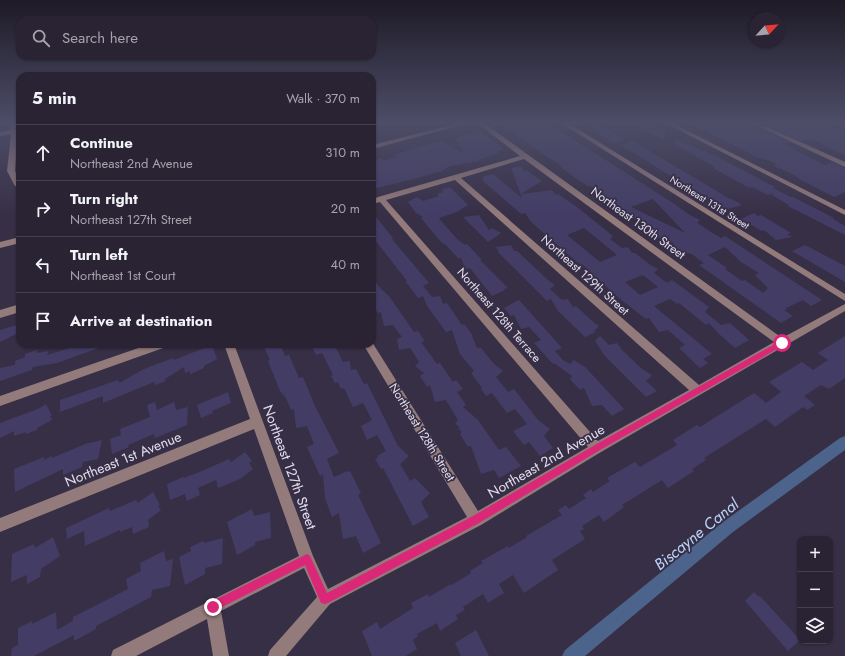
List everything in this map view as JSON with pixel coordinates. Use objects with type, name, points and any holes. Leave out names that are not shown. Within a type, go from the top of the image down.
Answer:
[{"type":"street","points":[[13,154],[11,171],[16,179]]},
{"type":"street","name":"Northeast 130th Street","points":[[523,154],[782,343]]},
{"type":"street","name":"Northeast 131st Street","points":[[613,154],[845,298]]},
{"type":"street","points":[[728,154],[845,213]]},
{"type":"street","points":[[822,154],[845,164]]},
{"type":"street","points":[[377,200],[526,156]]},
{"type":"street","name":"Northeast 129th Street","points":[[456,177],[698,391]]},
{"type":"street","name":"Northeast 128th Terrace","points":[[377,200],[598,448]]},
{"type":"street","points":[[0,245],[16,241]]},
{"type":"street","name":"Northeast 2nd Avenue","points":[[276,656],[325,599],[476,520],[845,306]]},
{"type":"street","points":[[0,314],[16,309]]},
{"type":"street","points":[[0,401],[151,348]]},
{"type":"street","name":"Northeast 127th Street","points":[[230,348],[307,559],[325,599]]},
{"type":"street","name":"Northeast 128th Street","points":[[370,348],[476,520]]},
{"type":"street","name":"Northeast 1st Avenue","points":[[0,525],[257,422]]},
{"type":"street","points":[[119,656],[307,559]]},
{"type":"street","points":[[213,607],[221,656]]},
{"type":"building","points":[[395,154],[497,154],[478,160],[480,161],[450,166],[442,171],[376,188],[376,160],[380,158],[384,161],[396,157]]},
{"type":"building","points":[[543,154],[596,154],[700,220],[697,223],[721,238],[725,236],[822,300],[811,306],[803,300],[786,308],[787,309],[784,310],[793,316],[781,323],[699,265],[704,263],[690,253],[682,254],[672,242],[668,244],[597,193],[591,186],[588,186],[577,179],[563,169],[557,162]],"holes":[[[653,199],[685,233],[631,207]],[[725,247],[741,262],[759,273],[755,275],[768,288],[763,293],[745,280],[742,281],[725,269],[727,268],[708,255]]]},
{"type":"building","points":[[635,154],[654,154],[742,205],[725,210],[715,201],[713,202],[681,183],[673,175],[671,176]]},
{"type":"building","points":[[691,154],[712,154],[775,187],[773,188],[834,218],[833,219],[845,226],[845,235],[788,206],[789,205],[772,195],[773,193],[768,195],[752,187],[749,188],[713,168],[715,167]]},
{"type":"building","points":[[750,154],[802,154],[825,165],[832,162],[845,168],[845,192],[834,197],[774,166],[776,164],[763,158],[757,158]]},
{"type":"building","points":[[521,166],[524,171],[526,170],[542,181],[521,194],[552,190],[556,195],[558,194],[577,207],[613,236],[610,239],[622,248],[628,247],[632,253],[635,253],[658,269],[654,273],[667,283],[672,280],[709,307],[705,312],[721,325],[730,323],[749,340],[735,348],[709,323],[706,325],[679,303],[677,304],[670,299],[654,306],[712,354],[703,359],[708,363],[700,368],[679,348],[685,345],[668,330],[659,332],[649,318],[646,319],[620,299],[584,266],[577,262],[531,222],[525,213],[521,214],[485,183],[482,177],[493,174],[522,198],[511,168]],"holes":[[[584,228],[617,255],[600,262],[567,235]],[[643,275],[658,287],[640,295],[625,282]]]},
{"type":"building","points":[[450,187],[468,205],[457,212],[439,218],[458,240],[465,245],[467,244],[482,260],[480,260],[508,288],[492,296],[470,268],[465,269],[461,258],[458,258],[446,245],[441,242],[421,218],[423,217],[416,213],[408,202],[417,197],[423,201],[439,196],[437,194],[443,192],[441,190]]},
{"type":"building","points":[[754,213],[758,216],[761,215],[791,233],[787,234],[792,237],[776,240],[764,230],[762,231],[741,219]]},
{"type":"building","points":[[479,215],[489,230],[492,228],[501,233],[488,242],[463,217]]},
{"type":"building","points":[[376,217],[393,238],[392,239],[429,283],[423,286],[432,297],[440,296],[443,304],[447,303],[462,325],[464,324],[471,333],[477,348],[481,348],[494,364],[503,371],[496,377],[508,392],[514,389],[538,420],[550,429],[544,436],[553,448],[540,456],[529,442],[524,445],[513,431],[527,424],[515,409],[507,413],[492,393],[486,396],[471,373],[474,371],[460,354],[452,330],[446,332],[427,306],[423,296],[418,298],[406,282],[407,281],[376,241]]},
{"type":"building","points":[[511,245],[514,251],[517,251],[555,285],[550,289],[562,300],[568,299],[573,307],[576,306],[599,326],[594,331],[596,332],[585,337],[558,311],[551,299],[547,301],[499,253],[496,247]]},
{"type":"building","points":[[805,245],[845,266],[845,282],[792,251]]},
{"type":"building","points":[[376,282],[389,296],[414,332],[418,331],[425,341],[421,342],[437,364],[440,363],[453,382],[456,380],[463,389],[457,392],[466,405],[463,407],[478,420],[499,450],[506,447],[521,466],[499,478],[494,470],[481,474],[471,446],[468,447],[460,434],[462,432],[458,429],[460,428],[455,423],[458,420],[446,400],[435,402],[430,385],[427,387],[420,376],[424,373],[415,366],[419,362],[410,348],[399,350],[397,339],[402,337],[393,325],[384,326],[381,312],[378,313],[376,310]]},
{"type":"building","points":[[519,300],[562,348],[555,351],[563,360],[570,364],[574,360],[585,367],[624,409],[612,416],[602,405],[592,406],[584,388],[580,390],[570,379],[572,376],[554,363],[553,364],[534,343],[541,340],[529,327],[521,329],[514,315],[511,316],[504,308]]},
{"type":"building","points":[[16,325],[16,334],[0,342],[0,330]]},
{"type":"building","points":[[600,336],[609,345],[617,343],[622,350],[642,369],[652,375],[646,381],[657,391],[646,397],[604,355],[595,341]]},
{"type":"building","points":[[845,336],[845,378],[829,389],[821,385],[804,396],[815,405],[807,410],[803,407],[775,427],[766,419],[704,458],[706,460],[692,469],[694,471],[668,488],[662,480],[622,505],[624,507],[604,522],[599,515],[582,526],[584,529],[580,531],[585,539],[552,560],[558,570],[524,593],[513,575],[499,584],[504,593],[488,603],[483,594],[463,607],[465,610],[456,615],[458,619],[440,631],[437,623],[417,634],[418,636],[413,640],[417,649],[406,656],[372,656],[362,631],[377,622],[380,629],[413,608],[411,603],[428,594],[429,597],[451,584],[452,585],[471,573],[470,571],[483,563],[481,561],[508,546],[509,548],[527,537],[526,536],[562,515],[558,510],[566,505],[569,509],[586,498],[583,495],[591,489],[593,492],[610,481],[607,478],[635,462],[640,467],[677,445],[673,440],[697,425],[700,427],[754,393],[766,403],[781,392],[769,382],[802,362],[813,370],[828,360],[818,353]]},
{"type":"building","points":[[70,348],[99,348],[57,363],[33,367],[32,370],[0,381],[0,368],[15,365],[15,361],[25,357],[25,354],[37,350],[37,353],[49,351],[47,355]]},
{"type":"building","points":[[204,348],[213,348],[217,359],[204,366],[204,368],[190,374],[190,371],[185,373],[184,367],[165,379],[166,381],[155,385],[154,382],[103,403],[103,396],[60,412],[60,400],[118,380],[119,383],[144,369],[173,358],[174,360]]},
{"type":"building","points":[[264,348],[282,348],[285,356],[289,355],[299,378],[303,377],[315,406],[339,453],[327,459],[334,477],[350,471],[361,493],[358,495],[381,543],[363,553],[356,536],[343,539],[339,513],[332,517],[325,498],[323,474],[320,476],[307,447],[314,444],[307,426],[296,428],[294,409],[291,410],[286,398],[280,391],[268,361],[270,360]]},
{"type":"building","points":[[313,348],[336,348],[343,362],[350,361],[351,370],[356,369],[364,384],[367,383],[398,446],[409,456],[400,464],[410,481],[415,478],[430,493],[421,502],[429,517],[413,526],[383,468],[381,469],[375,459],[378,458],[377,456],[386,451],[377,435],[367,440],[361,426],[372,420],[363,403],[353,407],[344,388],[341,389],[338,382],[335,383],[331,376],[333,375],[322,353],[316,355]]},
{"type":"building","points":[[228,392],[231,403],[212,411],[213,413],[201,418],[197,405]]},
{"type":"building","points":[[155,402],[157,410],[174,402],[176,410],[188,407],[187,425],[155,438],[154,434],[128,445],[129,447],[112,454],[110,439],[121,435],[120,429],[150,417],[147,405]]},
{"type":"building","points":[[46,404],[52,416],[50,416],[52,420],[37,428],[37,430],[26,434],[26,432],[14,436],[14,431],[0,438],[0,423],[38,409]]},
{"type":"building","points":[[102,440],[98,459],[83,462],[82,467],[63,475],[63,469],[15,492],[14,469],[44,457],[44,460],[52,456],[52,458],[85,444]]},
{"type":"building","points":[[245,452],[252,461],[249,463],[253,469],[240,479],[218,488],[216,480],[198,488],[200,495],[187,501],[185,494],[170,500],[167,484],[229,459],[231,462]]},
{"type":"building","points":[[153,492],[161,510],[148,520],[149,527],[133,534],[132,527],[120,532],[120,530],[85,546],[84,531],[67,539],[66,528],[109,508],[110,511],[136,500],[138,503]]},
{"type":"building","points":[[252,509],[254,516],[270,512],[271,538],[255,542],[255,545],[237,555],[227,522]]},
{"type":"building","points":[[53,537],[60,556],[41,569],[40,577],[27,584],[27,575],[11,582],[12,554],[34,544],[35,548]]},
{"type":"building","points":[[223,538],[222,564],[205,568],[205,574],[185,585],[179,557],[191,551],[190,547],[203,541],[204,543]]},
{"type":"building","points":[[164,551],[166,561],[173,559],[170,586],[152,590],[151,597],[96,626],[96,629],[74,641],[74,635],[34,656],[11,656],[12,648],[18,645],[18,628],[32,621],[32,624],[56,612],[57,630],[73,621],[73,617],[128,589],[126,579],[141,571],[140,563]]},
{"type":"building","points":[[754,592],[759,597],[760,596],[797,637],[797,643],[788,651],[745,601]]},
{"type":"building","points":[[476,630],[489,656],[461,656],[455,643]]},
{"type":"waterway","name":"Biscayne Canal","points":[[571,656],[728,527],[845,442]]},
{"type":"route","points":[[213,607],[307,559],[325,599],[476,520],[598,448],[782,343]]}]
